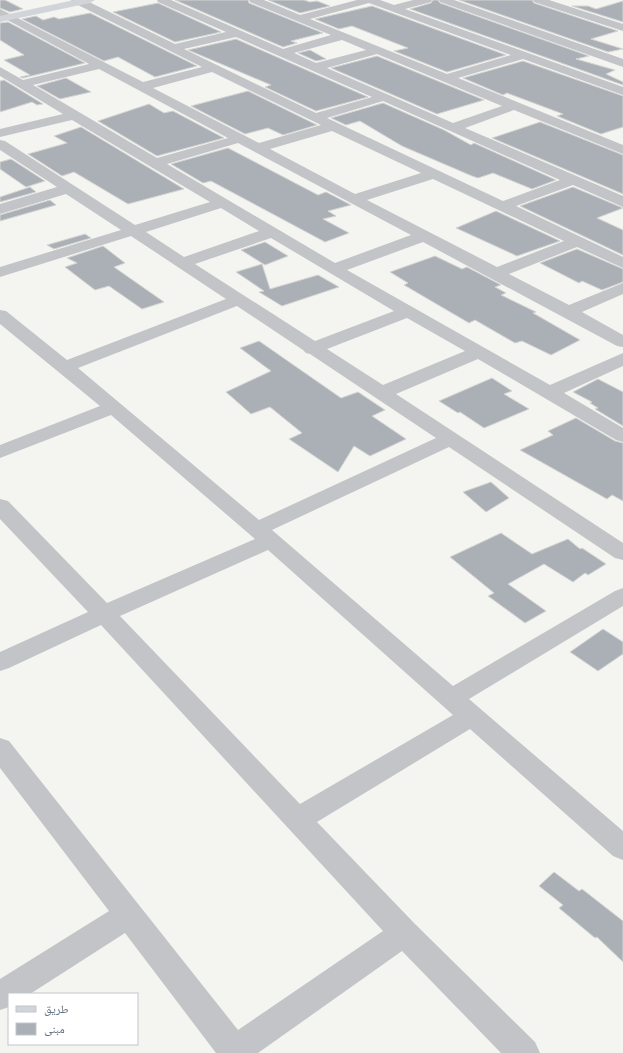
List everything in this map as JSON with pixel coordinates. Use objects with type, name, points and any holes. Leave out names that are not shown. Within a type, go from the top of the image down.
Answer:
[{"type":"street","points":[[162,0],[623,202]]},
{"type":"street","points":[[254,0],[623,150]]},
{"type":"street","points":[[300,18],[370,0],[623,91]]},
{"type":"street","points":[[394,8],[427,0]]},
{"type":"street","points":[[444,0],[623,63]]},
{"type":"street","points":[[538,0],[623,28]]},
{"type":"street","points":[[3,16],[82,1],[213,68],[623,263]]},
{"type":"street","points":[[562,8],[584,2]]},
{"type":"street","points":[[3,16],[100,65],[424,236],[496,272],[623,342]]},
{"type":"street","points":[[470,36],[510,23]]},
{"type":"street","points":[[173,48],[237,33]]},
{"type":"street","points":[[282,52],[342,36]]},
{"type":"street","points":[[560,68],[623,49]]},
{"type":"street","points":[[316,68],[378,50]]},
{"type":"street","points":[[446,78],[523,55]]},
{"type":"street","points":[[21,84],[100,65]]},
{"type":"street","points":[[140,87],[213,68]]},
{"type":"street","points":[[0,71],[334,269],[623,436]]},
{"type":"street","points":[[317,117],[384,97]]},
{"type":"street","points":[[454,127],[514,106]]},
{"type":"street","points":[[0,133],[75,115]]},
{"type":"street","points":[[257,148],[334,126]]},
{"type":"street","points":[[155,163],[239,139]]},
{"type":"street","points":[[0,144],[132,232],[382,393],[449,439],[623,553]]},
{"type":"street","points":[[353,199],[434,174]]},
{"type":"street","points":[[503,206],[574,180]]},
{"type":"street","points":[[0,209],[67,189]]},
{"type":"street","points":[[0,272],[223,203]]},
{"type":"street","points":[[182,264],[273,232]]},
{"type":"street","points":[[334,269],[424,236]]},
{"type":"street","points":[[496,272],[578,241]]},
{"type":"street","points":[[568,312],[623,288]]},
{"type":"street","points":[[65,367],[238,300]]},
{"type":"street","points":[[312,348],[409,311]]},
{"type":"street","points":[[0,315],[65,367],[264,535],[623,848]]},
{"type":"street","points":[[382,393],[479,352]]},
{"type":"street","points":[[549,392],[623,359]]},
{"type":"street","points":[[0,452],[112,408]]},
{"type":"street","points":[[0,662],[104,614],[264,535],[449,439]]},
{"type":"street","points":[[0,506],[104,614],[404,933],[523,1053]]},
{"type":"street","points":[[452,698],[623,596]]},
{"type":"street","points":[[297,820],[472,716]]},
{"type":"street","points":[[0,748],[130,914],[235,1052],[404,933]]},
{"type":"street","points":[[0,996],[130,914]]},
{"type":"building","points":[[0,0],[5,0],[23,9],[10,12],[0,8]]},
{"type":"building","points":[[175,0],[248,0],[249,3],[323,33],[291,41],[297,43],[283,47]]},
{"type":"building","points":[[268,0],[317,1],[330,6],[300,13]]},
{"type":"building","points":[[433,0],[438,0],[440,3],[589,56],[576,59],[615,70],[606,74],[623,82],[623,85],[410,9],[431,3]]},
{"type":"building","points":[[459,0],[532,0],[534,3],[618,31],[591,39],[623,49],[608,52]]},
{"type":"building","points":[[623,1],[623,22],[572,6],[588,6],[596,9]]},
{"type":"building","points":[[158,3],[221,32],[175,42],[113,12]]},
{"type":"building","points":[[372,6],[506,55],[447,72],[394,51],[408,48],[352,26],[339,29],[315,19]]},
{"type":"building","points":[[90,13],[197,66],[155,77],[118,57],[104,61],[22,19],[36,16],[43,20],[54,17],[59,19]]},
{"type":"building","points":[[8,22],[85,63],[23,78],[20,77],[30,75],[4,60],[24,55],[0,40],[0,23]]},
{"type":"building","points":[[236,39],[368,97],[316,111],[265,87],[271,85],[188,50]]},
{"type":"building","points":[[310,50],[326,59],[316,61],[298,53]]},
{"type":"building","points":[[377,56],[484,100],[437,114],[331,68]]},
{"type":"building","points":[[523,61],[623,96],[623,127],[601,134],[557,116],[563,114],[507,93],[503,95],[463,78]]},
{"type":"building","points":[[66,78],[91,92],[60,99],[37,86]]},
{"type":"building","points":[[4,80],[43,104],[37,105],[32,102],[0,112],[0,81]]},
{"type":"building","points":[[248,91],[317,125],[283,135],[268,128],[245,134],[191,106]]},
{"type":"building","points":[[383,103],[444,130],[471,145],[474,143],[556,180],[532,189],[493,173],[478,178],[402,146],[360,121],[346,125],[331,118]]},
{"type":"building","points":[[149,104],[164,113],[173,111],[224,138],[157,156],[98,121]]},
{"type":"building","points":[[540,122],[623,155],[623,194],[492,138]]},
{"type":"building","points":[[81,127],[184,189],[128,204],[74,172],[62,176],[28,154],[67,143],[54,136]]},
{"type":"building","points":[[228,148],[318,195],[326,192],[351,205],[328,211],[336,216],[323,219],[349,233],[325,242],[211,181],[203,183],[171,164]]},
{"type":"building","points":[[11,159],[45,181],[26,187],[0,169],[0,162]]},
{"type":"building","points":[[30,187],[36,192],[0,202],[0,197]]},
{"type":"building","points":[[573,187],[623,208],[597,218],[623,230],[623,255],[520,206]]},
{"type":"building","points":[[50,200],[56,205],[0,221],[0,215]]},
{"type":"building","points":[[496,211],[560,241],[517,256],[456,228]]},
{"type":"building","points":[[85,234],[91,238],[54,249],[47,245]]},
{"type":"building","points":[[265,242],[288,256],[265,265],[241,250]]},
{"type":"building","points":[[103,246],[125,263],[114,267],[164,302],[142,309],[109,286],[95,290],[65,267],[77,263],[67,258]]},
{"type":"building","points":[[577,249],[623,269],[623,282],[602,290],[582,281],[579,283],[540,263]]},
{"type":"building","points":[[435,256],[462,269],[467,267],[501,285],[495,287],[506,293],[501,295],[536,312],[533,313],[580,340],[551,355],[522,341],[515,343],[475,320],[469,323],[404,285],[408,283],[390,272]]},
{"type":"building","points":[[262,264],[270,289],[318,275],[339,287],[282,306],[259,292],[264,291],[236,272]]},
{"type":"building","points":[[259,341],[341,398],[358,392],[385,410],[372,416],[406,439],[370,456],[354,446],[338,472],[289,439],[302,433],[270,407],[251,414],[226,392],[271,371],[240,348]]},
{"type":"building","points":[[492,378],[512,391],[504,394],[529,409],[484,428],[460,412],[458,413],[439,401]]},
{"type":"building","points":[[598,379],[623,392],[623,426],[595,409],[598,408],[590,403],[592,402],[573,392]]},
{"type":"building","points":[[576,418],[615,441],[623,443],[623,501],[612,495],[607,499],[520,450],[553,435],[548,431]]},
{"type":"building","points":[[491,482],[509,498],[486,512],[463,492]]},
{"type":"building","points":[[501,533],[532,554],[568,539],[580,549],[582,548],[606,564],[588,575],[585,573],[573,582],[544,564],[508,584],[546,611],[525,623],[488,596],[494,593],[450,557]]},
{"type":"building","points":[[603,629],[623,642],[623,654],[598,671],[570,652]]},
{"type":"building","points":[[554,872],[579,891],[582,889],[623,921],[623,962],[597,937],[595,938],[559,908],[563,905],[539,886]]}]
